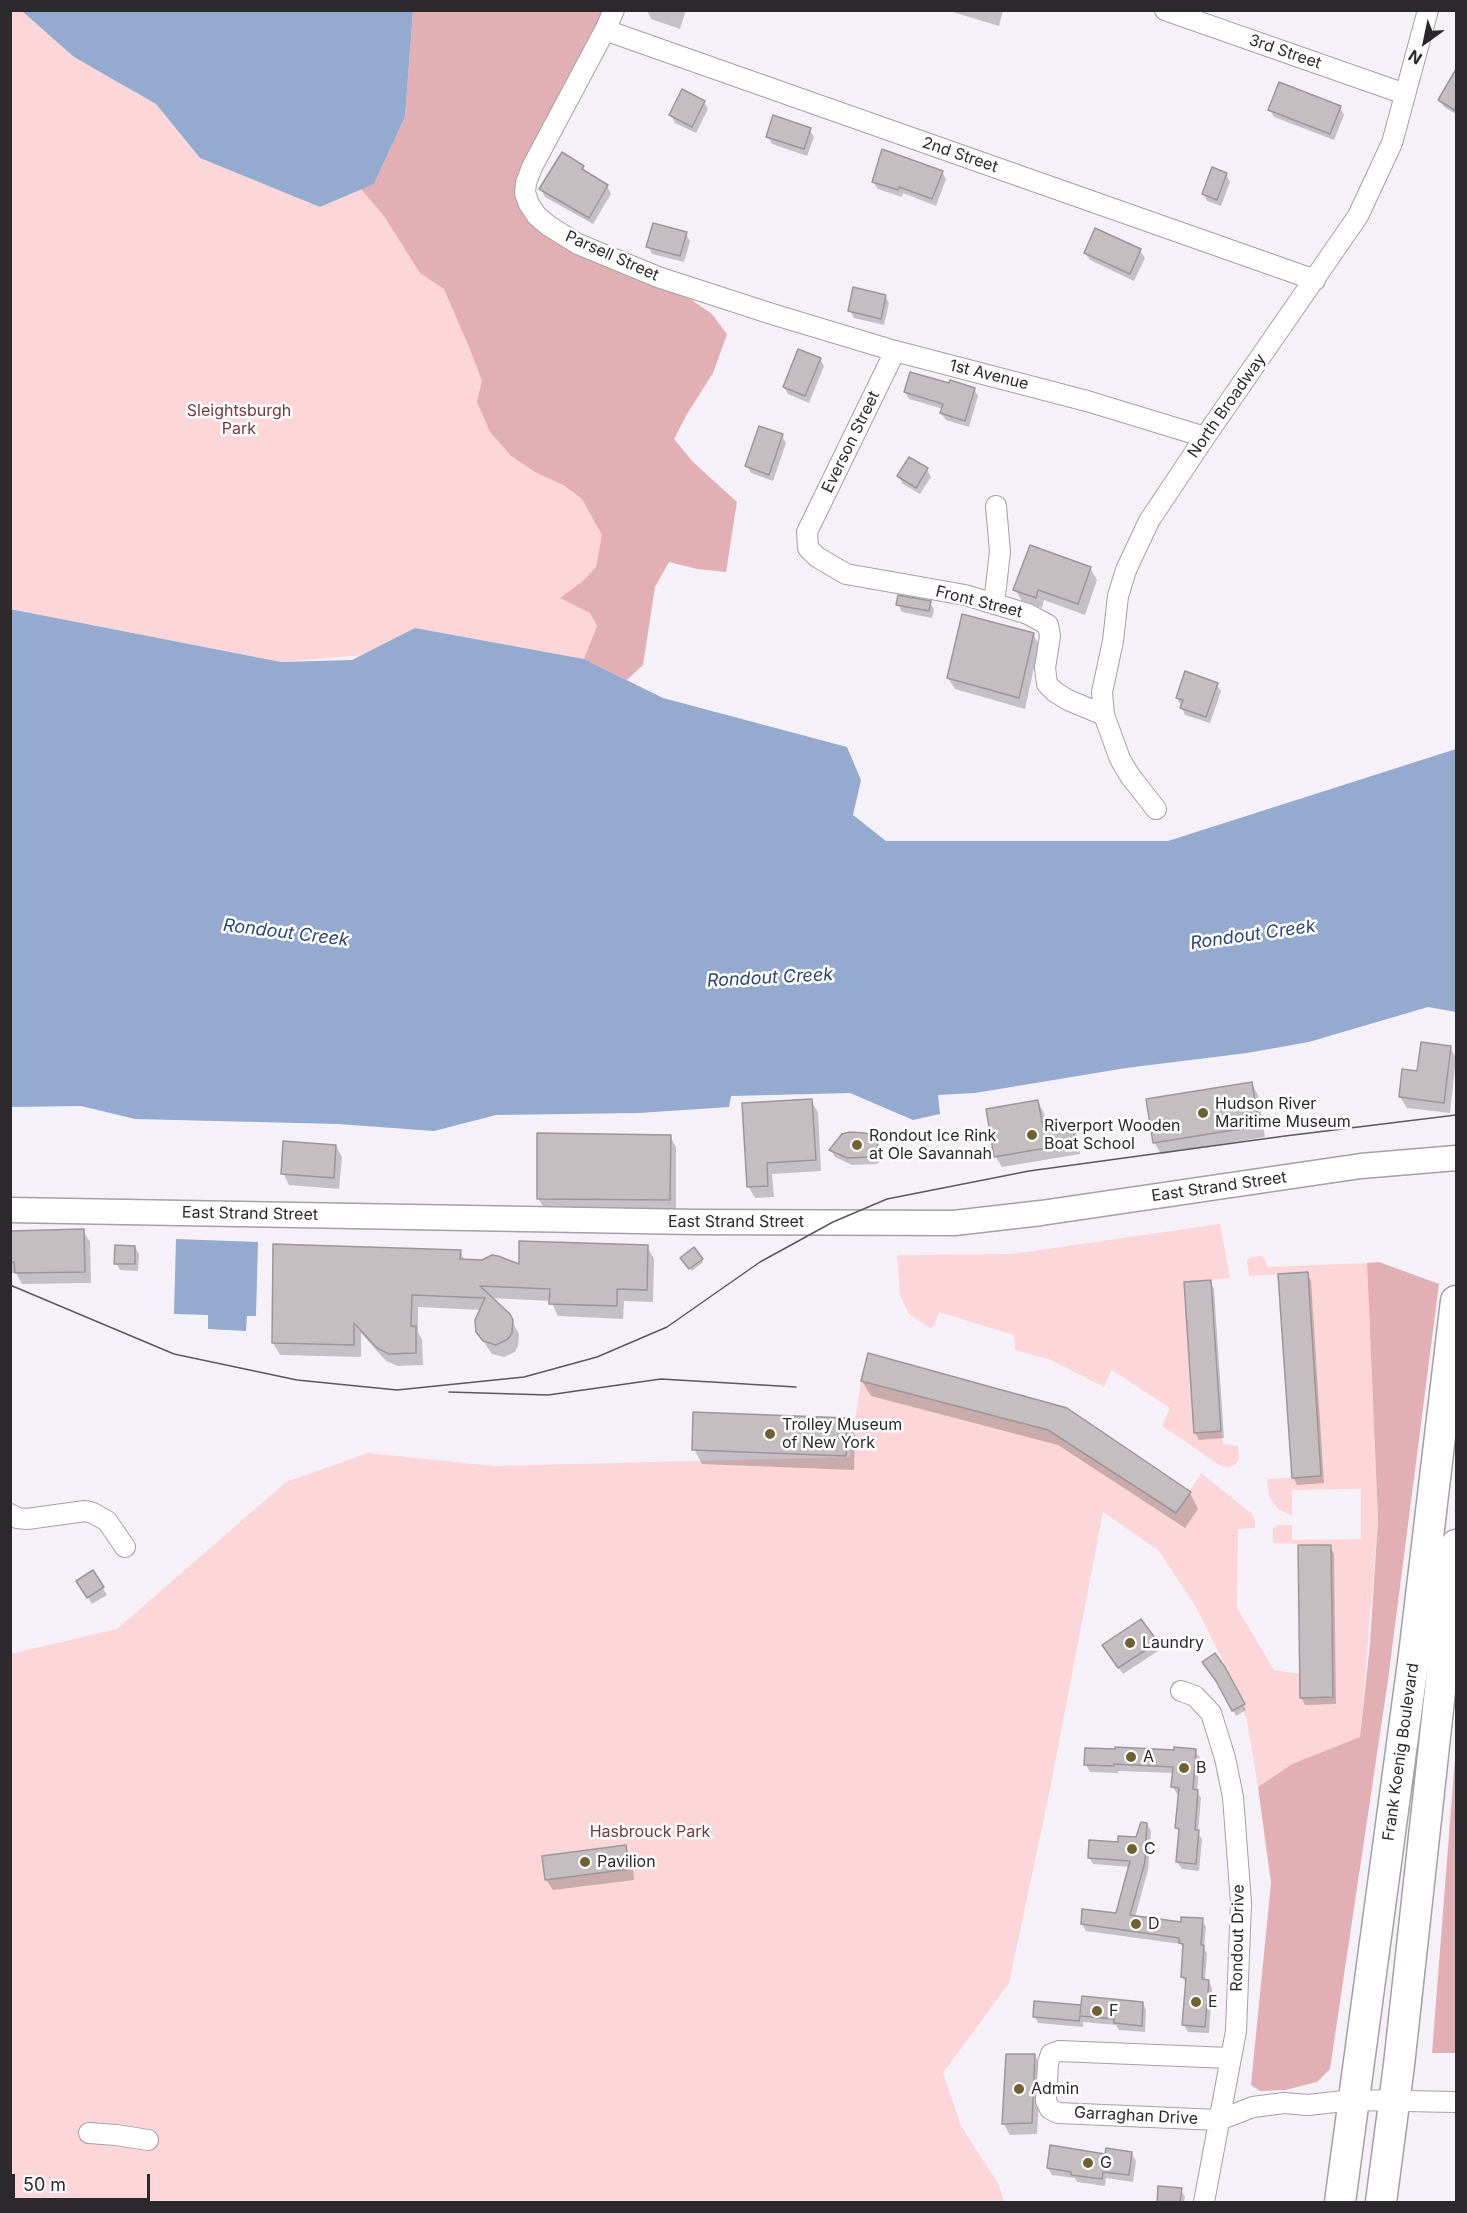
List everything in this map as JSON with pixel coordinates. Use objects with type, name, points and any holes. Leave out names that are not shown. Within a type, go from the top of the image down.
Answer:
[{"type":"main road","name":"Frank Koenig Boulevard","points":[[1340,2202],[1414,1655],[1456,1301]]},
{"type":"main road","name":"Frank Koenig Boulevard","points":[[1381,2202],[1395,2100],[1456,1545]]},
{"type":"street","name":"Parsell Street","points":[[614,10],[532,167],[525,183],[525,193],[529,204],[537,216],[549,226],[578,244],[658,277],[772,314]]},
{"type":"street","name":"3rd Street","points":[[1165,10],[1405,94]]},
{"type":"street","name":"North Broadway","points":[[1156,809],[1130,776],[1120,759],[1104,715],[1102,692],[1113,641],[1118,596],[1126,570],[1149,521],[1358,216],[1392,143],[1428,10]]},
{"type":"street","name":"2nd Street","points":[[605,30],[1315,280]]},
{"type":"street","name":"1st Avenue","points":[[772,314],[895,351],[1087,400],[1205,437]]},
{"type":"street","name":"Everson Street","points":[[807,532],[895,351]]},
{"type":"street","points":[[994,604],[1000,552],[996,506]]},
{"type":"street","name":"Front Street","points":[[807,532],[808,548],[846,574],[965,595],[1028,614],[1048,625],[1050,636],[1045,668],[1047,684],[1068,700],[1104,715]]},
{"type":"street","name":"East Strand Street","points":[[10,1210],[954,1223],[1041,1213],[1361,1166],[1456,1158]]},
{"type":"street","points":[[10,1514],[17,1518],[27,1519],[85,1511],[93,1512],[107,1521],[125,1547]]},
{"type":"street","name":"Rondout Drive","points":[[1181,1691],[1195,1696],[1211,1713],[1225,1758],[1233,1797],[1241,1903],[1236,2031],[1204,2202]]},
{"type":"street","name":"Garraghan Drive","points":[[1230,2058],[1059,2051],[1051,2054],[1048,2063],[1046,2101],[1050,2109],[1058,2113],[1219,2120],[1253,2107],[1284,2103],[1308,2105],[1353,2100],[1456,2102]]},
{"type":"street","points":[[89,2133],[148,2140]]},
{"type":"green space","name":"Sleightsburgh Park","points":[[10,11],[26,13],[74,57],[156,104],[200,158],[320,207],[374,184],[650,494],[627,680],[584,659],[415,628],[363,655],[281,662],[11,609]]},
{"type":"green space","points":[[1220,1224],[1230,1278],[1184,1282],[1194,1433],[1221,1431],[1223,1444],[1238,1446],[1239,1459],[1236,1464],[1229,1467],[1221,1466],[1162,1426],[1170,1408],[1112,1370],[1104,1387],[1051,1360],[1015,1350],[1014,1335],[939,1312],[934,1326],[930,1328],[909,1314],[900,1295],[897,1255],[1012,1254]]},
{"type":"green space","name":"Hasbrouck Park","points":[[1261,1256],[1265,1259],[1267,1267],[1367,1263],[1378,1519],[1360,1738],[1292,1764],[1258,1787],[1247,1720],[1233,1681],[1195,1605],[1158,1550],[1103,1512],[1050,1789],[1009,1983],[943,2073],[961,2126],[999,2185],[1004,2202],[11,2202],[10,1654],[117,1629],[286,1482],[368,1453],[493,1466],[850,1457],[861,1381],[1048,1430],[1176,1513],[1201,1473],[1252,1514],[1255,1521],[1255,1528],[1238,1529],[1237,1608],[1274,1670],[1299,1674],[1300,1698],[1332,1697],[1330,1545],[1273,1543],[1273,1528],[1278,1525],[1292,1525],[1292,1540],[1361,1539],[1361,1489],[1292,1490],[1292,1516],[1278,1509],[1269,1497],[1267,1479],[1321,1476],[1308,1273],[1249,1276],[1247,1260]]},
{"type":"shaded area","points":[[413,11],[614,11],[532,167],[532,210],[658,277],[712,314],[727,334],[713,373],[674,439],[693,462],[737,502],[726,572],[697,569],[669,562],[655,587],[643,665],[627,680],[584,659],[597,626],[590,613],[560,598],[583,581],[596,567],[602,535],[582,499],[565,486],[535,472],[511,456],[490,432],[477,402],[482,381],[444,289],[420,273],[384,216],[361,189],[374,184],[405,117]]},
{"type":"shaded area","points":[[1379,1262],[1439,1284],[1388,1680],[1330,2069],[1317,2082],[1285,2090],[1260,2091],[1251,2085],[1271,1883],[1258,1787],[1292,1764],[1360,1737],[1370,1644],[1378,1519],[1367,1263]]},
{"type":"shaded area","points":[[1456,1745],[1456,2053],[1432,2053]]},
{"type":"water","points":[[22,11],[413,11],[405,117],[374,184],[320,207],[200,158],[156,104],[74,57]]},
{"type":"water","name":"Rondout Creek","points":[[10,609],[281,662],[352,660],[415,628],[584,659],[663,698],[847,747],[861,780],[853,815],[886,841],[1168,841],[1456,749],[1456,1012],[1428,1007],[1309,1042],[1247,1053],[1126,1068],[975,1093],[938,1095],[940,1114],[913,1120],[850,1093],[731,1096],[729,1107],[639,1113],[496,1115],[434,1131],[338,1124],[135,1119],[81,1106],[11,1107]]},
{"type":"water","points":[[176,1239],[258,1242],[256,1316],[247,1316],[246,1331],[208,1329],[208,1315],[174,1314]]},
{"type":"building","points":[[1456,69],[1456,111],[1438,100]]},
{"type":"building","points":[[1279,82],[1341,106],[1330,134],[1268,110]]},
{"type":"building","points":[[682,89],[705,101],[692,127],[669,115]]},
{"type":"building","points":[[773,115],[811,128],[804,149],[766,137]]},
{"type":"building","points":[[882,149],[943,171],[932,199],[899,187],[898,190],[872,182]]},
{"type":"building","points":[[562,152],[584,166],[582,169],[608,185],[589,218],[539,189]]},
{"type":"building","points":[[1212,167],[1227,173],[1217,200],[1202,194]]},
{"type":"building","points":[[653,223],[687,232],[680,256],[646,247]]},
{"type":"building","points":[[1095,228],[1141,249],[1130,274],[1084,253]]},
{"type":"building","points":[[853,287],[886,295],[881,319],[848,311]]},
{"type":"building","points":[[798,349],[821,358],[805,396],[783,387]]},
{"type":"building","points":[[910,372],[975,388],[965,421],[940,413],[943,404],[904,392]]},
{"type":"building","points":[[759,426],[783,434],[769,475],[745,466]]},
{"type":"building","points":[[909,457],[928,468],[916,488],[897,476]]},
{"type":"building","points":[[1030,545],[1091,567],[1078,604],[1038,590],[1036,598],[1013,590]]},
{"type":"building","points":[[898,595],[931,601],[929,611],[896,605]]},
{"type":"building","points":[[962,614],[1034,633],[1019,698],[947,678]]},
{"type":"building","points":[[1185,671],[1218,683],[1206,717],[1180,708],[1183,700],[1176,698]]},
{"type":"building","points":[[1421,1042],[1451,1046],[1444,1103],[1399,1097],[1402,1069],[1417,1071]]},
{"type":"building","name":"Hudson River Maritime Museum","points":[[1252,1082],[1259,1126],[1153,1143],[1146,1099]]},
{"type":"building","points":[[812,1099],[816,1160],[767,1163],[768,1186],[747,1187],[742,1103]]},
{"type":"building","name":"Riverport Wooden Boat School","points":[[1038,1100],[1043,1127],[1072,1123],[1075,1143],[994,1157],[986,1109]]},
{"type":"building","name":"Rondout Ice Rink at Ole Savannah","points":[[850,1132],[874,1136],[878,1142],[877,1151],[873,1157],[847,1158],[829,1150],[842,1134]]},
{"type":"building","points":[[537,1133],[671,1135],[670,1200],[537,1199]]},
{"type":"building","points":[[283,1141],[336,1145],[334,1178],[281,1174]]},
{"type":"building","points":[[84,1229],[85,1272],[15,1273],[14,1262],[10,1262],[10,1231]]},
{"type":"building","points":[[519,1241],[648,1245],[647,1290],[617,1289],[617,1306],[549,1304],[550,1289],[480,1286],[510,1314],[513,1320],[512,1333],[508,1339],[496,1345],[483,1341],[476,1332],[475,1320],[485,1298],[412,1295],[411,1326],[416,1326],[416,1353],[389,1354],[377,1348],[354,1323],[354,1345],[272,1343],[273,1244],[461,1250],[460,1259],[482,1260],[492,1255],[519,1264]]},
{"type":"building","points":[[115,1245],[135,1246],[135,1264],[114,1264]]},
{"type":"building","points":[[694,1247],[703,1259],[689,1269],[680,1258]]},
{"type":"building","points":[[1308,1272],[1321,1476],[1292,1478],[1278,1274]]},
{"type":"building","points":[[1211,1280],[1221,1431],[1194,1433],[1184,1282]]},
{"type":"building","points":[[868,1353],[1067,1408],[1191,1492],[1176,1513],[1048,1430],[861,1381]]},
{"type":"building","name":"Trolley Museum of New York","points":[[693,1412],[847,1418],[846,1456],[692,1450]]},
{"type":"building","points":[[1298,1545],[1331,1545],[1333,1697],[1300,1698]]},
{"type":"building","points":[[93,1570],[104,1587],[87,1598],[76,1581]]},
{"type":"building","name":"Laundry","points":[[1141,1619],[1158,1642],[1118,1668],[1102,1645]]},
{"type":"building","points":[[1215,1653],[1245,1704],[1232,1711],[1216,1681],[1202,1662]]},
{"type":"building","points":[[1115,1747],[1196,1749],[1193,1789],[1198,1790],[1195,1830],[1199,1830],[1196,1864],[1176,1862],[1179,1829],[1175,1828],[1179,1788],[1171,1787],[1173,1767],[1084,1765],[1085,1748],[1115,1749]]},
{"type":"building","points":[[1141,1822],[1147,1823],[1145,1862],[1130,1915],[1181,1922],[1181,1917],[1203,1918],[1202,1979],[1209,1980],[1205,2027],[1182,2025],[1186,1978],[1181,1977],[1183,1944],[1179,1943],[1179,1938],[1081,1924],[1082,1909],[1116,1913],[1130,1861],[1088,1858],[1089,1840],[1118,1842],[1118,1836],[1136,1837]]},
{"type":"building","name":"Pavilion","points":[[626,1845],[629,1869],[545,1880],[542,1856]]},
{"type":"building","points":[[1082,1996],[1143,2002],[1142,2026],[1114,2023],[1114,2019],[1080,2016],[1079,2021],[1033,2017],[1034,2001],[1081,2005]]},
{"type":"building","name":"Admin","points":[[1006,2054],[1035,2054],[1032,2123],[1002,2124]]},
{"type":"building","points":[[1050,2145],[1105,2154],[1106,2148],[1132,2152],[1129,2175],[1103,2172],[1102,2179],[1071,2175],[1071,2172],[1047,2168]]},
{"type":"building","points":[[1158,2186],[1182,2188],[1180,2202],[1157,2202]]},
{"type":"tram line","points":[[10,1285],[174,1354],[297,1380],[397,1390],[524,1377],[597,1357],[667,1327],[760,1262],[833,1222],[887,1199],[1029,1171],[1456,1115]]},
{"type":"tram line","points":[[449,1392],[548,1395],[661,1379],[796,1387]]},
{"type":"place","name":"Hudson River Maritime Museum","points":[[1203,1113]]},
{"type":"place","name":"Riverport Wooden Boat School","points":[[1032,1135]]},
{"type":"place","name":"Rondout Ice Rink at Ole Savannah","points":[[857,1145]]},
{"type":"place","name":"Trolley Museum of New York","points":[[770,1434]]},
{"type":"place","name":"Laundry","points":[[1130,1643]]},
{"type":"place","name":"A","points":[[1131,1757]]},
{"type":"place","name":"B","points":[[1184,1768]]},
{"type":"place","name":"C","points":[[1132,1849]]},
{"type":"place","name":"Pavilion","points":[[585,1862]]},
{"type":"place","name":"D","points":[[1136,1924]]},
{"type":"place","name":"E","points":[[1196,2002]]},
{"type":"place","name":"F","points":[[1097,2011]]},
{"type":"place","name":"Admin","points":[[1019,2089]]},
{"type":"place","name":"G","points":[[1088,2163]]}]
